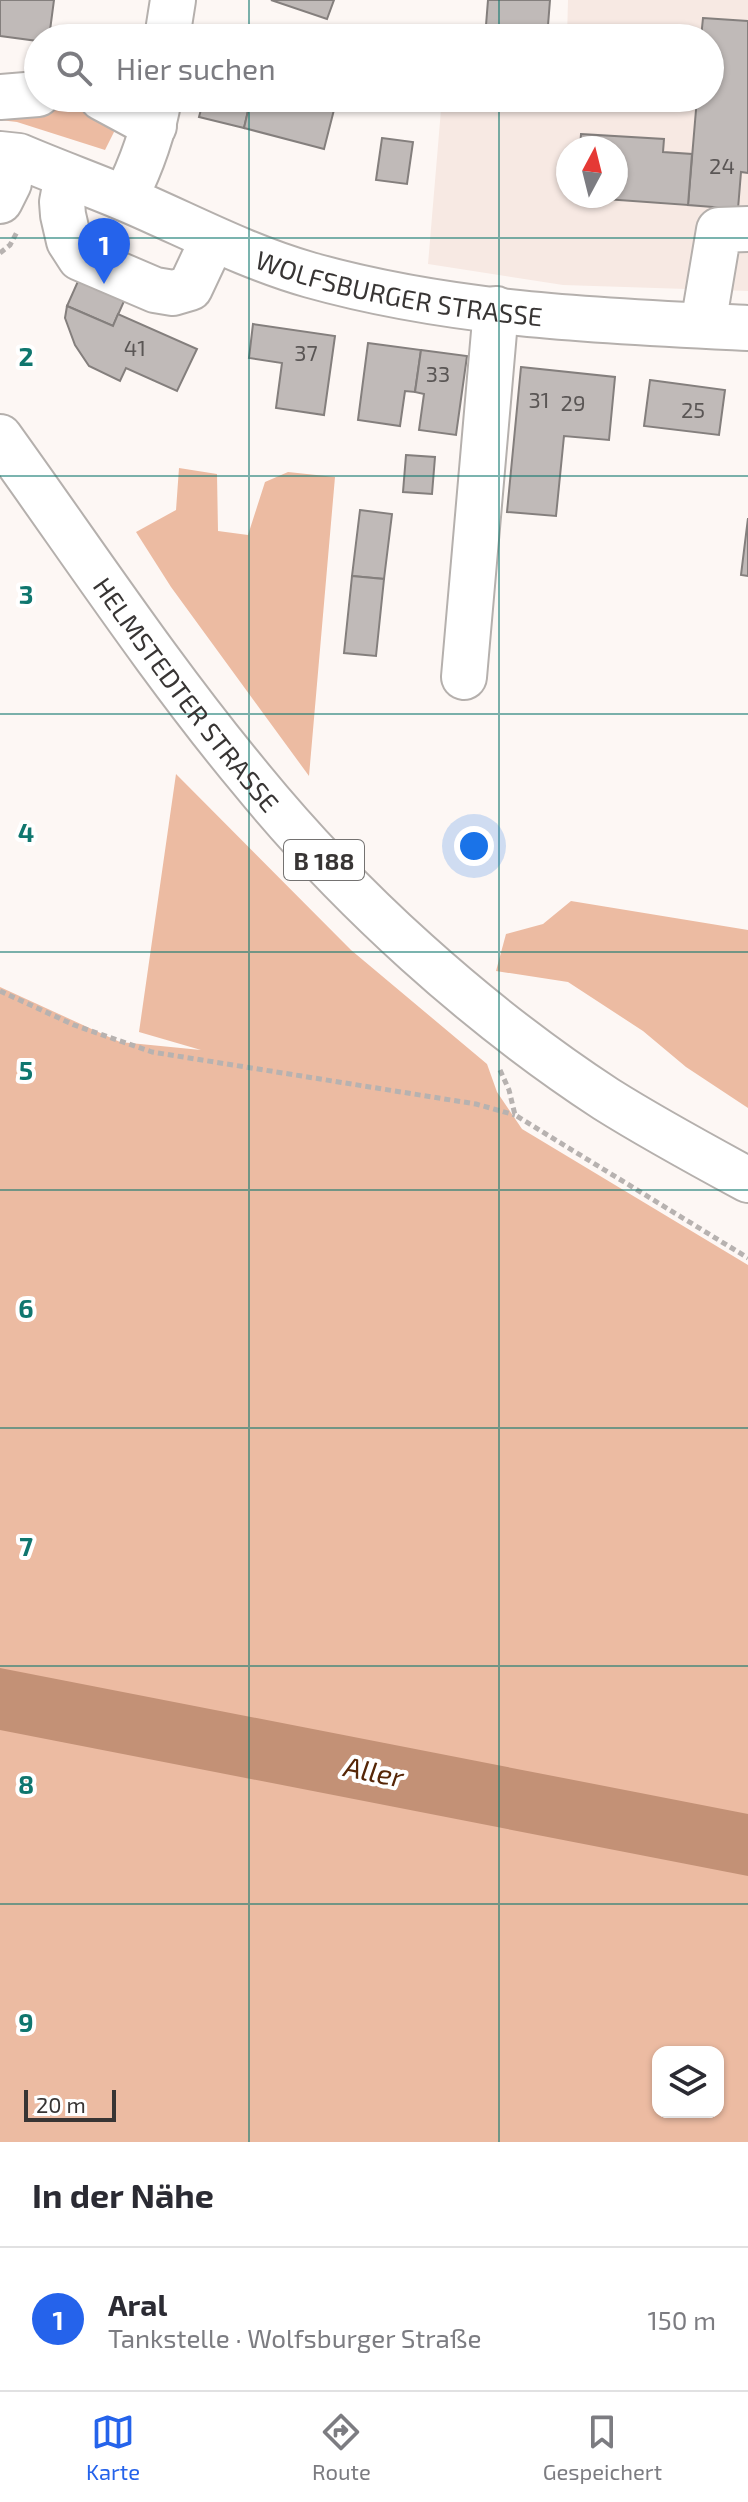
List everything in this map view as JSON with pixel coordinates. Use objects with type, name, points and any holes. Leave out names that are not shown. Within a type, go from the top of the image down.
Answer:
[{"type":"main road","points":[[169,24],[173,0]]},
{"type":"main road","points":[[0,97],[24,95]]},
{"type":"main road","points":[[125,198],[138,172],[156,112]]},
{"type":"main road","points":[[67,176],[62,202],[69,241],[80,258],[155,290],[173,293],[190,288],[213,239]]},
{"type":"main road","name":"WOLFSBURGER STRASSE","points":[[2,181],[46,181],[67,176],[125,198],[213,239],[308,274],[383,293],[573,319],[748,328]]},
{"type":"main road","points":[[703,325],[719,230],[748,229]]},
{"type":"main road","points":[[464,677],[496,309]]},
{"type":"main road","name":"HELMSTEDTER STRASSE","points":[[0,437],[179,686],[251,780],[316,852],[389,925],[457,986],[528,1043],[605,1098],[748,1180]]},
{"type":"path","points":[[0,991],[74,1025],[152,1052],[476,1104],[515,1115]]},
{"type":"shaded area","points":[[568,0],[748,0],[748,291],[563,285],[428,264],[441,112],[724,112],[724,24],[567,24]]},
{"type":"shaded area","points":[[24,107],[24,112],[107,112],[114,132],[105,150],[17,122],[0,120],[0,110]]},
{"type":"shaded area","points":[[179,468],[217,474],[218,531],[248,535],[265,482],[288,472],[335,477],[309,776],[171,587],[136,532],[176,510]]},
{"type":"shaded area","points":[[176,774],[351,950],[487,1064],[497,1092],[522,1129],[748,1265],[748,2142],[0,2142],[0,987],[120,1042],[201,1050],[139,1032]]},
{"type":"shaded area","points":[[571,901],[748,930],[748,1108],[686,1067],[643,1031],[568,982],[496,971],[506,934],[543,924]]},
{"type":"water","name":"Aller","points":[[0,1668],[748,1814],[748,1876],[0,1730]]},
{"type":"building","points":[[0,0],[54,0],[51,24],[24,24],[24,39],[0,36]]},
{"type":"building","points":[[271,0],[334,0],[327,19]]},
{"type":"building","points":[[488,0],[550,0],[548,24],[486,24]]},
{"type":"building","points":[[703,18],[748,21],[748,173],[741,172],[738,209],[688,205],[696,112],[724,112],[724,24],[702,24]]},
{"type":"building","points":[[200,112],[248,112],[244,128],[199,117]]},
{"type":"building","points":[[248,112],[333,112],[324,149],[244,128]]},
{"type":"building","points":[[628,137],[664,139],[663,152],[692,154],[688,205],[628,201]]},
{"type":"building","points":[[382,138],[413,142],[407,184],[376,180]]},
{"type":"building","points":[[95,243],[141,263],[113,326],[67,306]]},
{"type":"building","points":[[67,306],[113,326],[118,314],[197,349],[177,391],[126,368],[120,381],[89,366],[75,345],[65,318]]},
{"type":"building","points":[[253,324],[335,336],[324,415],[276,408],[282,363],[249,358]]},
{"type":"building","points":[[368,343],[421,350],[415,392],[405,391],[400,426],[358,420]]},
{"type":"building","points":[[421,350],[467,356],[456,435],[419,430],[424,394],[415,392]]},
{"type":"building","points":[[521,367],[615,377],[609,440],[564,436],[556,516],[507,512]]},
{"type":"building","points":[[650,380],[725,390],[719,435],[644,426]]},
{"type":"building","points":[[406,455],[435,457],[432,494],[403,492]]},
{"type":"building","points":[[360,510],[392,514],[384,579],[352,576]]},
{"type":"building","points":[[748,518],[748,576],[741,575]]},
{"type":"building","points":[[352,576],[384,579],[376,656],[344,653]]},
{"type":"place","name":"Aral","points":[[104,284]]}]
